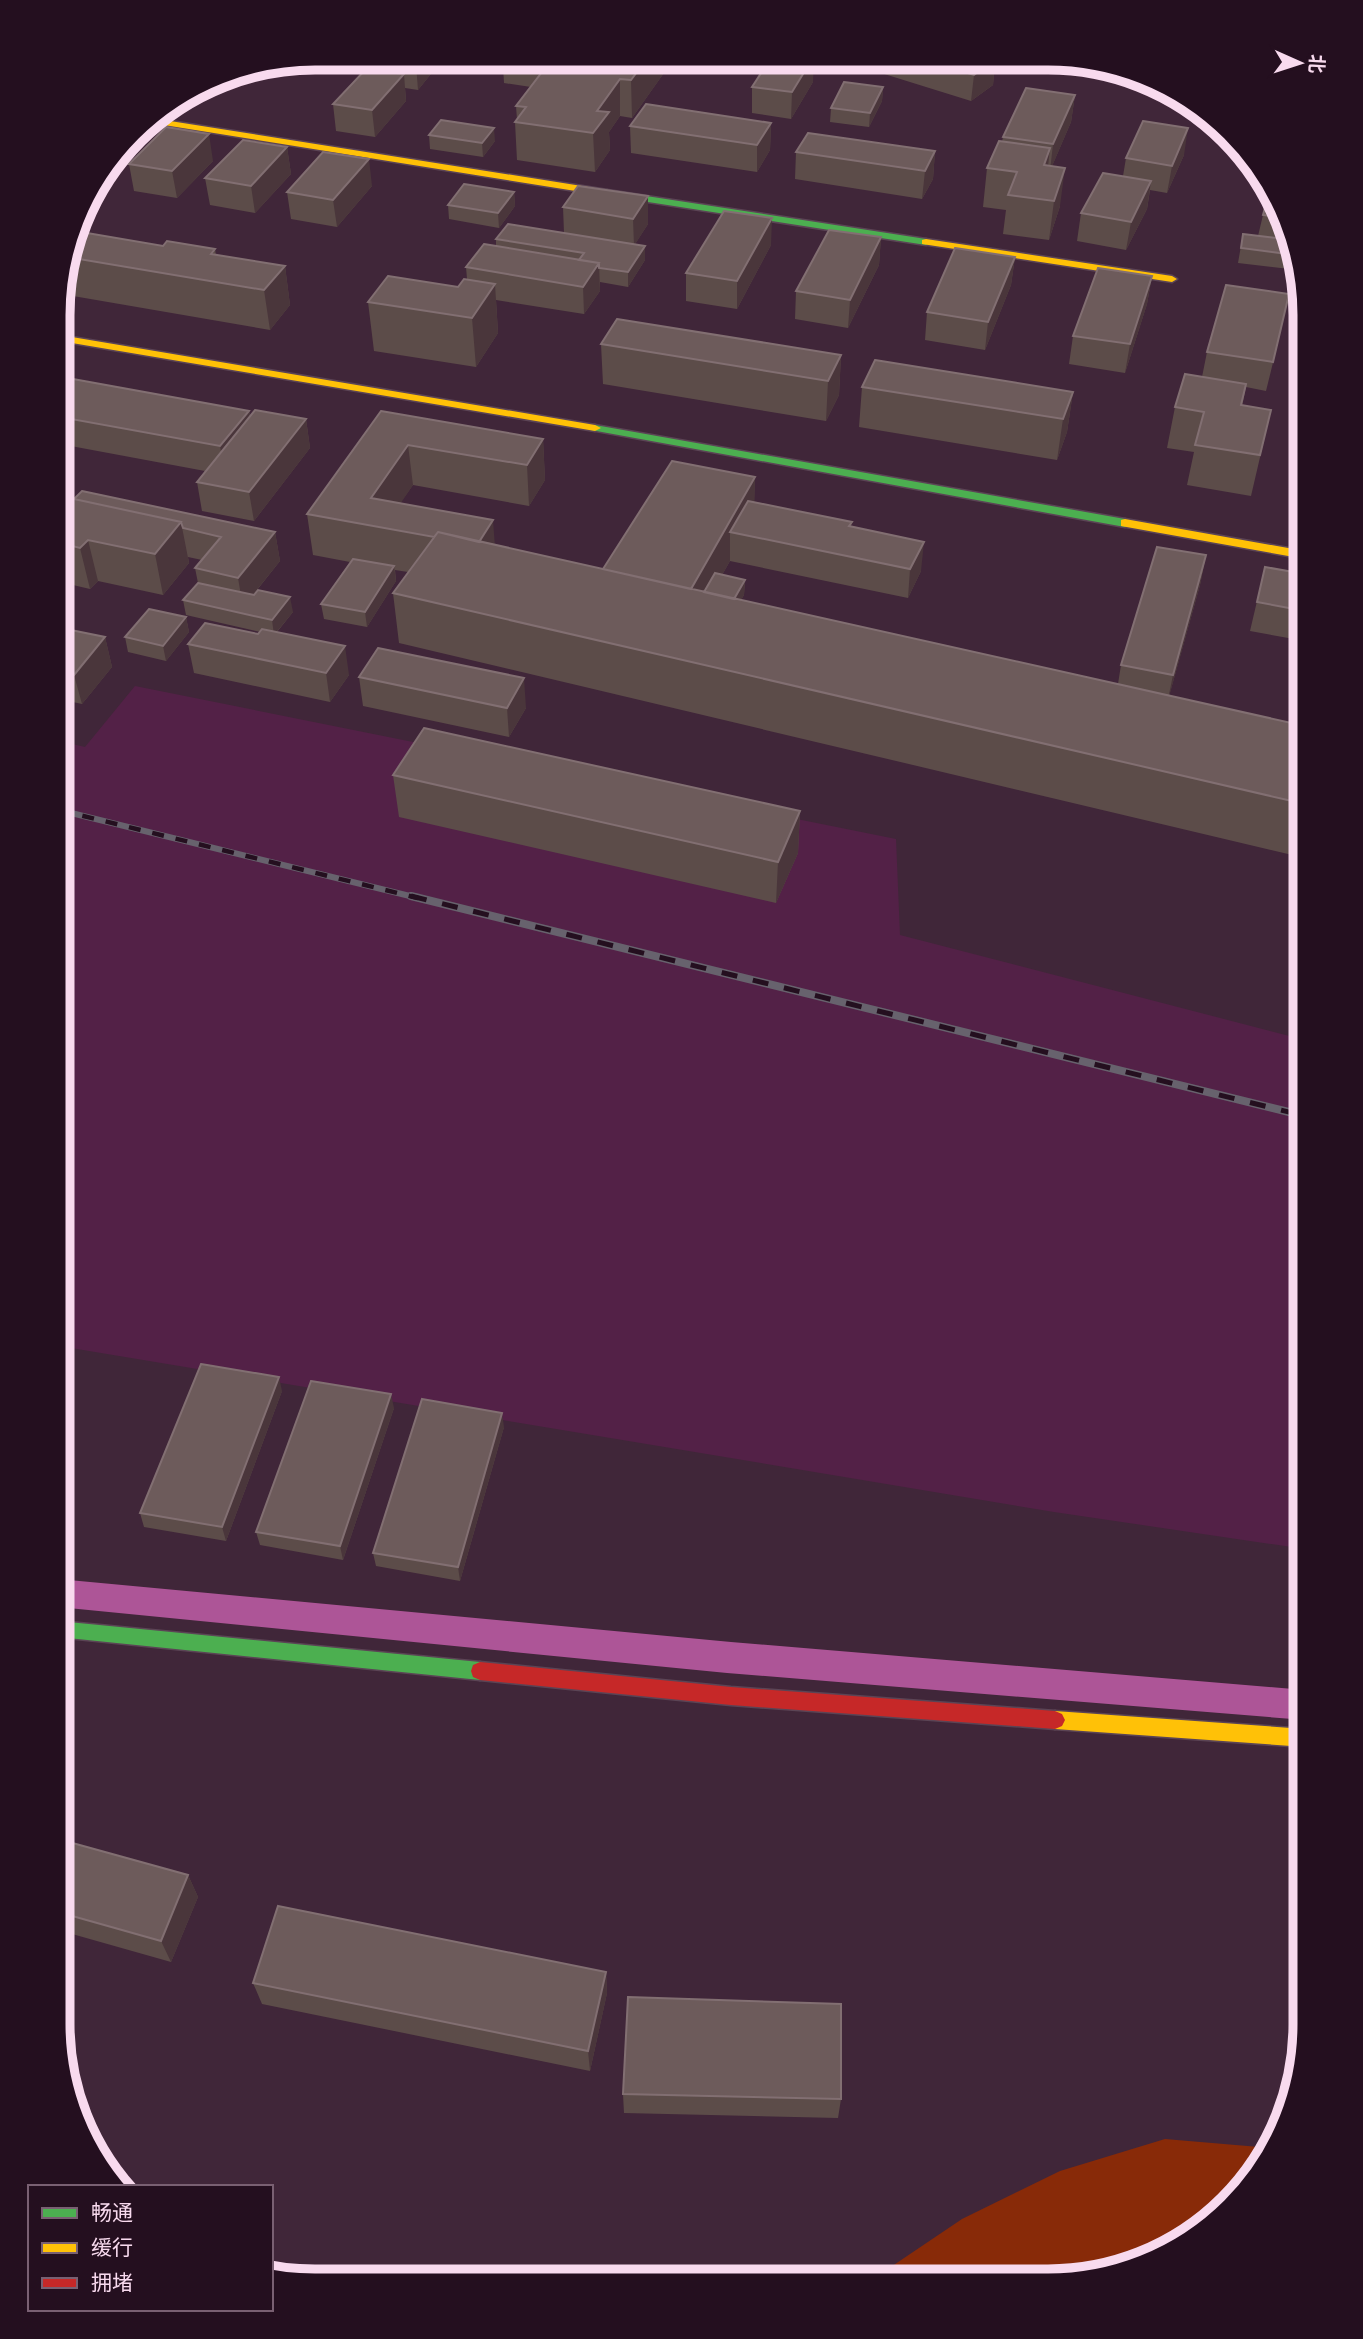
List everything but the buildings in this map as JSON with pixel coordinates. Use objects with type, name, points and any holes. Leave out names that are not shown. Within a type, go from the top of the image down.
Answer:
[{"type":"street","points":[[164,122],[674,204],[1172,279]]},
{"type":"street","points":[[70,340],[569,423],[1293,553]]},
{"type":"street","points":[[70,1630],[732,1696],[1292,1737]]},
{"type":"shaded area","points":[[135,686],[896,839],[900,935],[1293,1037],[1292,1547],[1054,1512],[70,1348],[70,744],[85,747]]},
{"type":"shaded area","points":[[70,1580],[731,1642],[1292,1689],[1292,1719],[727,1673],[70,1608]]},
{"type":"shaded area","points":[[1165,2139],[1260,2147],[1232,2186],[1210,2208],[1157,2244],[1112,2261],[1048,2269],[888,2269],[962,2219],[1060,2171]]},
{"type":"railway","points":[[70,813],[418,898]]},
{"type":"railway","points":[[411,896],[1293,1113]]},
{"type":"traffic: fast","points":[[607,193],[926,242]]},
{"type":"traffic: fast","points":[[595,428],[1125,523]]},
{"type":"traffic: fast","points":[[70,1630],[480,1671]]},
{"type":"traffic: slow","points":[[164,123],[607,193]]},
{"type":"traffic: slow","points":[[926,242],[1172,279]]},
{"type":"traffic: slow","points":[[70,340],[595,428]]},
{"type":"traffic: slow","points":[[1125,523],[1293,553]]},
{"type":"traffic: slow","points":[[1055,1720],[1292,1737]]},
{"type":"traffic: jam","points":[[480,1671],[731,1696],[1055,1720]]}]
